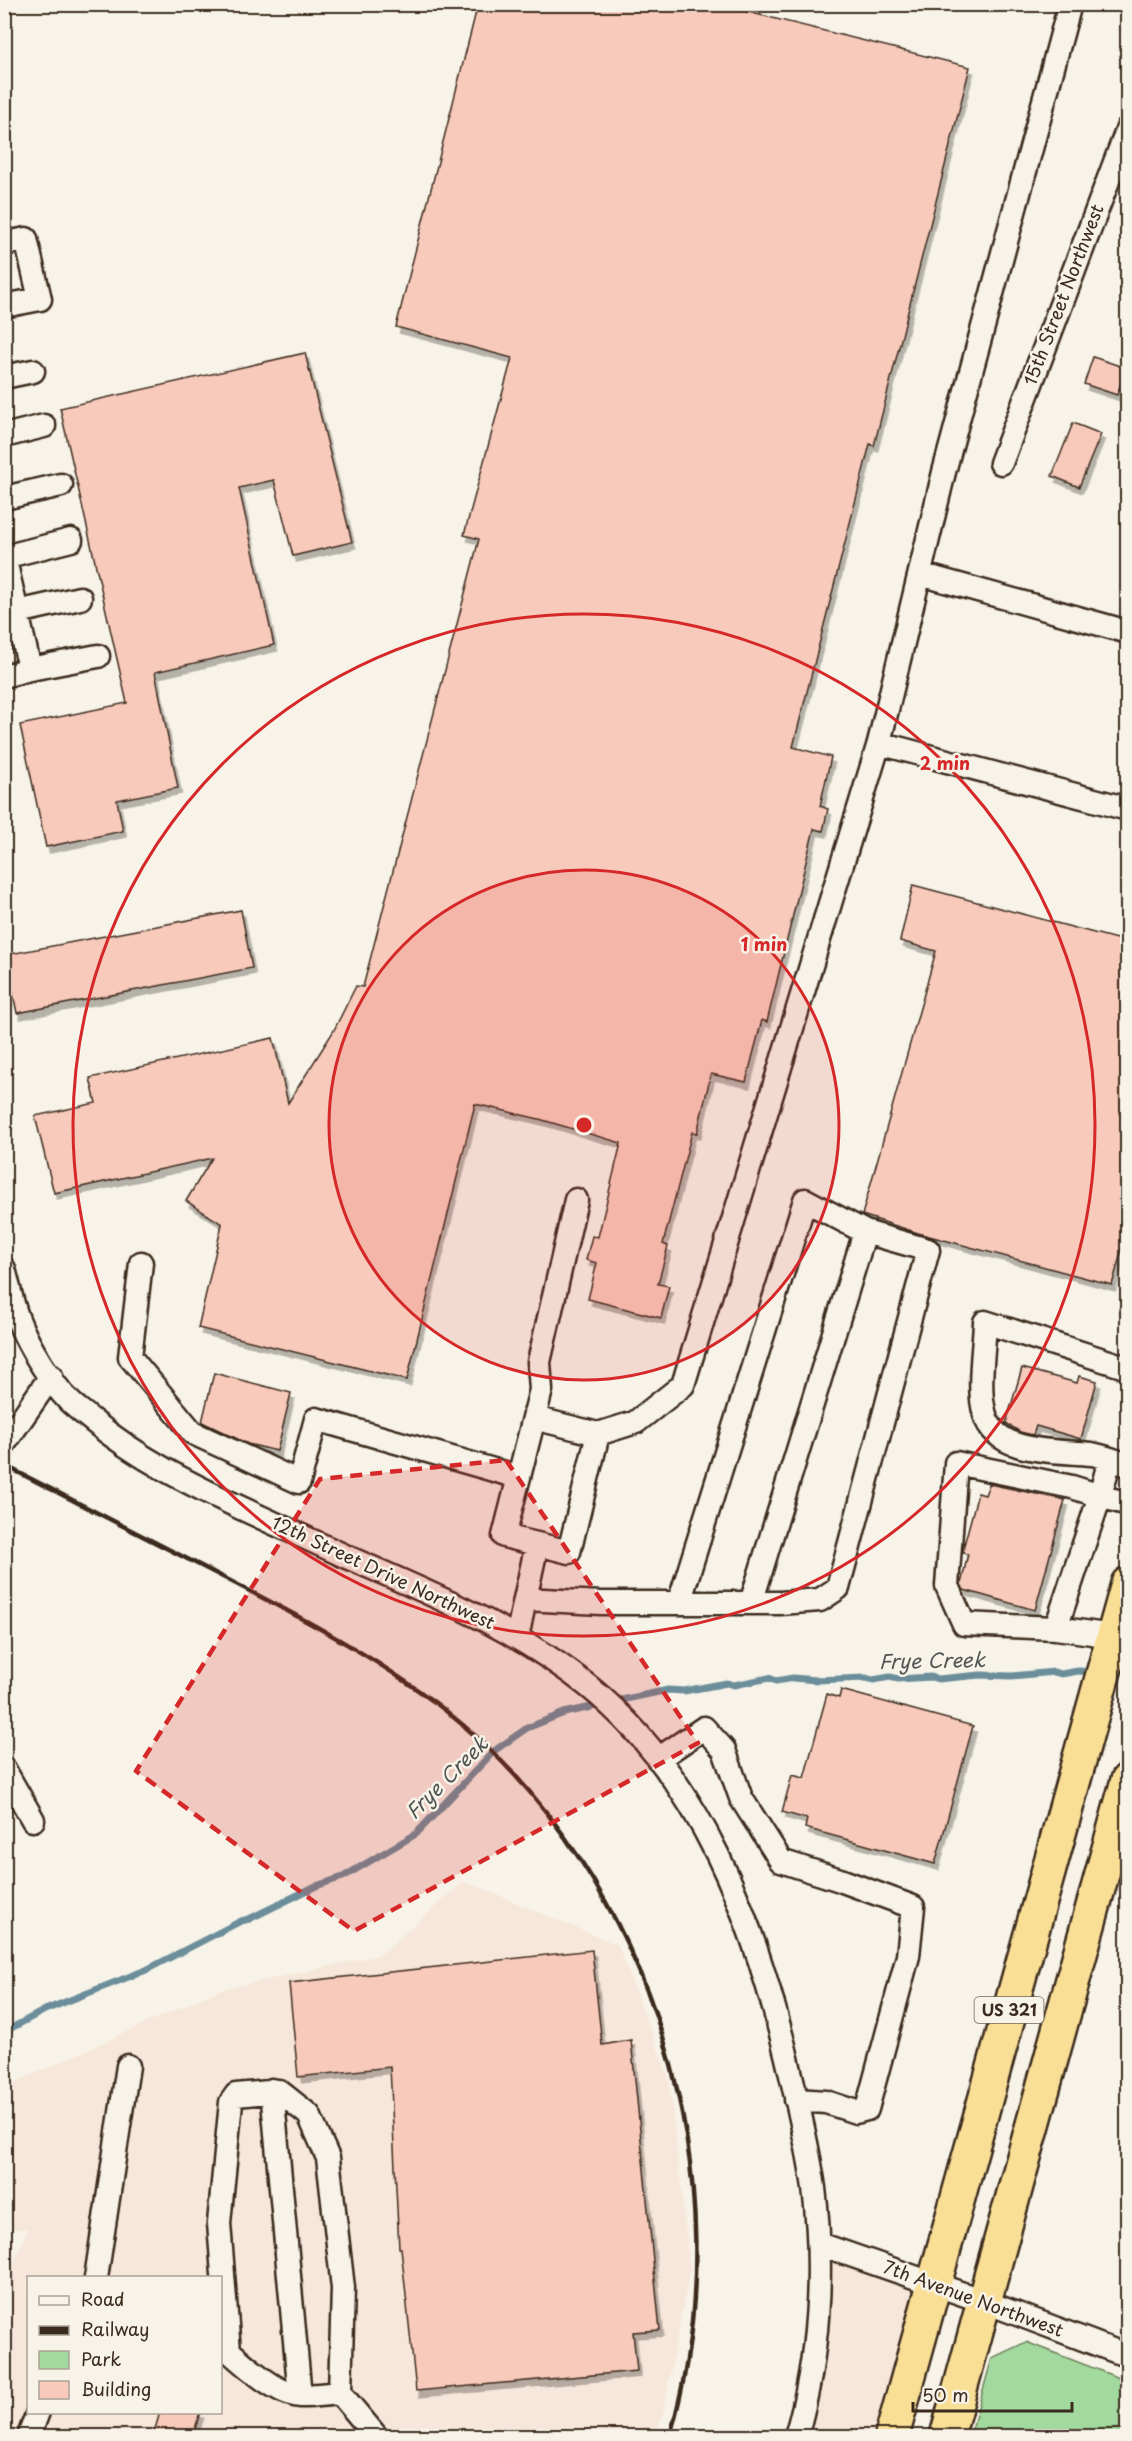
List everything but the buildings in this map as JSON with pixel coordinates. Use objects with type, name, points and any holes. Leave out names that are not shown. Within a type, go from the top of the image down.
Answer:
[{"type":"highway","name":"US 321","points":[[892,2436],[1128,1584]]},
{"type":"highway","name":"US 321","points":[[947,2436],[1128,1780]]},
{"type":"street","points":[[534,1418],[598,1434],[636,1422],[683,1385],[879,743],[950,449],[1070,4]]},
{"type":"street","name":"15th Street Northwest","points":[[1001,463],[1119,176],[1128,128]]},
{"type":"street","points":[[4,244],[26,239],[40,298],[4,306]]},
{"type":"street","points":[[4,377],[33,371]]},
{"type":"street","points":[[4,436],[45,426]]},
{"type":"street","points":[[4,498],[61,484]]},
{"type":"street","points":[[30,669],[11,613],[5,557],[71,540]]},
{"type":"street","points":[[920,574],[1128,632]]},
{"type":"street","points":[[11,613],[80,598]]},
{"type":"street","points":[[4,676],[98,656]]},
{"type":"street","points":[[879,743],[1128,809]]},
{"type":"street","points":[[576,1200],[539,1362],[541,1390],[504,1536],[569,1551],[598,1434]]},
{"type":"street","points":[[525,1599],[601,1603],[679,1603],[751,1603],[820,1600],[838,1588],[928,1250],[865,1232],[805,1200],[679,1603]]},
{"type":"street","points":[[751,1603],[865,1232]]},
{"type":"street","points":[[141,1263],[129,1357],[193,1433],[299,1482],[316,1419],[518,1477]]},
{"type":"street","name":"12th Street Drive Northwest","points":[[4,1269],[19,1322],[38,1359],[69,1401],[117,1440],[177,1478],[345,1556],[429,1592],[494,1624],[546,1655],[589,1686],[628,1724],[658,1759],[698,1817],[743,1912],[758,1952],[779,2025],[813,2185],[819,2244],[818,2299],[812,2354],[796,2436]]},
{"type":"street","points":[[1056,1628],[1100,1496],[1119,1462],[1093,1454],[1049,1452],[1015,1443],[997,1435],[985,1416],[982,1395],[986,1322],[1128,1368]]},
{"type":"street","points":[[4,1444],[51,1376]]},
{"type":"street","points":[[1113,1636],[1056,1628],[964,1624],[947,1586],[956,1463],[1072,1487],[1128,1504]]},
{"type":"street","points":[[517,1638],[537,1544]]},
{"type":"street","points":[[658,1759],[704,1728],[724,1750],[741,1798],[781,1861],[913,1907],[908,1956],[867,2109],[856,2112],[826,2102],[796,2100]]},
{"type":"street","points":[[4,1769],[33,1820]]},
{"type":"street","points":[[96,2276],[128,2066]]},
{"type":"street","points":[[272,2090],[300,2396]]},
{"type":"street","points":[[221,2276],[219,2223],[231,2102],[236,2095],[279,2091],[309,2115],[328,2158],[343,2288],[340,2393],[376,2436]]},
{"type":"street","name":"7th Avenue Northwest","points":[[819,2244],[983,2301],[1128,2356]]},
{"type":"street","points":[[222,2287],[225,2351],[258,2375],[287,2392],[300,2396],[340,2393]]},
{"type":"street","points":[[29,2436],[37,2414]]},
{"type":"highlighted area","points":[[506,1460],[698,1743],[354,1931],[136,1771],[320,1479]]},
{"type":"shaded area","points":[[464,1881],[618,1945],[669,2078],[690,2268],[662,2418],[654,2436],[5,2436],[4,2289],[28,2228],[5,2230],[5,2087],[219,1990],[380,1955]]},
{"type":"shaded area","points":[[819,2244],[933,2284],[892,2436],[796,2436]]},
{"type":"green space","points":[[1026,2342],[1127,2381],[1127,2436],[970,2436],[992,2358]]},
{"type":"waterway","name":"Frye Creek","points":[[1112,1671],[1128,1670]]},
{"type":"waterway","name":"Frye Creek","points":[[612,1702],[668,1690],[684,1691],[769,1678],[776,1681],[793,1678],[816,1680],[866,1678],[873,1680],[890,1677],[898,1679],[931,1677],[938,1679],[980,1675],[1012,1676],[1054,1672],[1061,1674],[1078,1671],[1095,1672]]},
{"type":"waterway","name":"Frye Creek","points":[[4,2032],[45,2010],[146,1970],[241,1921],[316,1886],[343,1877],[416,1834],[494,1751],[527,1728],[564,1713],[601,1705]]},
{"type":"railway","points":[[4,1465],[301,1618],[361,1652],[418,1690],[446,1711],[519,1780],[580,1859],[628,1947],[664,2041],[687,2139],[695,2239],[690,2339],[670,2436]]}]
